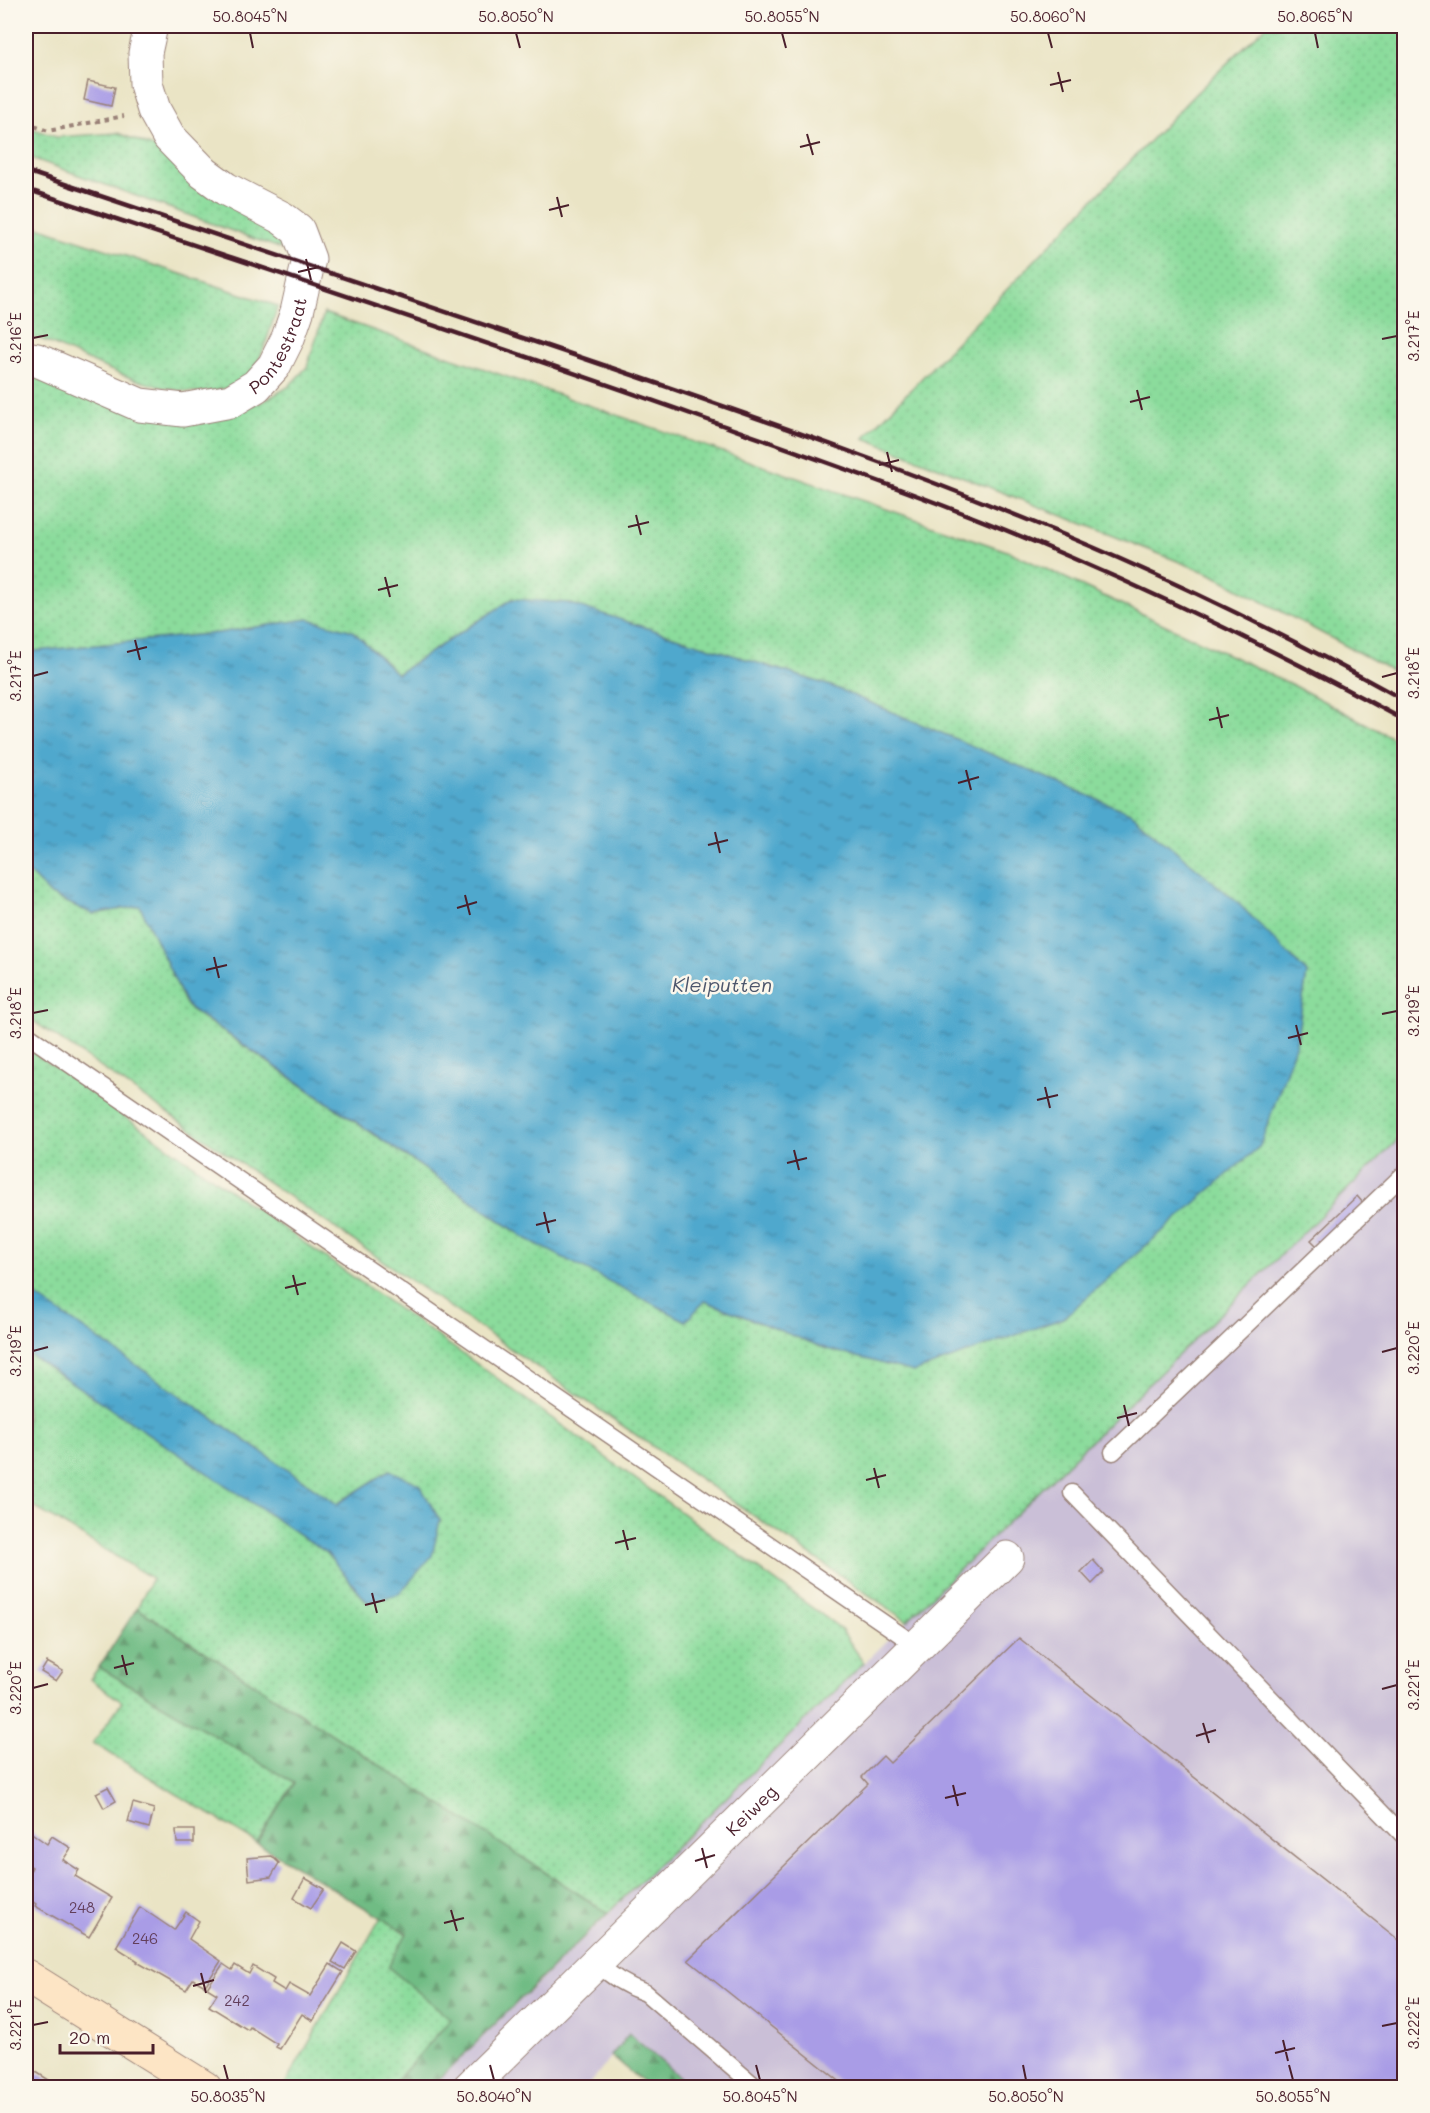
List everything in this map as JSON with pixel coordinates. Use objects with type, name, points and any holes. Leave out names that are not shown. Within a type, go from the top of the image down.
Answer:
[{"type":"street","name":"Pontestraat","points":[[26,358],[37,360],[140,405],[183,410],[231,401],[256,386],[274,366],[288,338],[297,312],[309,259],[298,230],[282,218],[226,189],[204,173],[169,137],[154,110],[146,84],[145,53],[151,26]]},
{"type":"street","name":"Keiweg","points":[[469,2088],[1007,1558]]},
{"type":"street","points":[[26,1976],[205,2088]]},
{"type":"lane","points":[[26,1034],[917,1646]]},
{"type":"lane","points":[[1113,1452],[1404,1174]]},
{"type":"lane","points":[[1072,1493],[1404,1836]]},
{"type":"lane","points":[[596,1962],[627,1987],[646,1993],[757,2088]]},
{"type":"path","points":[[26,123],[48,131],[154,110]]},
{"type":"shaded area","points":[[1404,1134],[1404,2087],[691,2087],[629,2035],[587,2087],[431,2088]]},
{"type":"green space","points":[[1266,26],[1404,26],[1404,677],[1213,575],[864,438],[1194,95]]},
{"type":"green space","points":[[26,126],[56,137],[118,133],[158,149],[255,213],[287,242],[287,251],[26,156]]},
{"type":"green space","points":[[26,223],[278,306],[262,353],[253,371],[247,378],[236,384],[215,391],[191,392],[165,388],[138,380],[41,339],[26,338]]},
{"type":"green space","points":[[324,313],[1010,552],[1295,686],[1404,744],[1404,1134],[907,1621],[26,1016],[26,870],[51,895],[93,914],[140,906],[187,1007],[527,1239],[705,1301],[827,1349],[1296,1043],[1307,973],[1235,901],[1132,814],[831,686],[568,603],[512,599],[397,674],[353,631],[308,619],[218,633],[26,652],[26,369],[210,419],[264,401],[288,387],[307,367]]},
{"type":"green space","points":[[26,1047],[494,1376],[840,1628],[864,1663],[608,1913],[137,1608],[152,1578],[26,1502],[26,1352],[327,1553],[366,1601],[390,1470],[337,1504],[26,1289]]},
{"type":"green space","points":[[137,1608],[608,1913],[431,2087],[391,2087],[451,2019],[388,1967],[407,1933],[257,1843],[294,1783],[99,1667]]},
{"type":"green space","points":[[99,1667],[295,1783],[257,1843],[93,1743],[122,1702],[90,1679]]},
{"type":"green space","points":[[381,1917],[407,1934],[389,1967],[451,2019],[391,2087],[283,2088]]},
{"type":"green space","points":[[629,2034],[691,2087],[648,2087],[611,2056]]},
{"type":"water","name":"Kleiputten","points":[[512,599],[568,603],[831,686],[1132,814],[1236,901],[1307,973],[1296,1043],[1260,1146],[1063,1318],[914,1372],[827,1349],[705,1301],[686,1321],[527,1239],[187,1006],[140,906],[93,914],[51,895],[26,870],[26,652],[218,633],[308,619],[353,631],[397,674]]},
{"type":"water","points":[[26,1289],[337,1504],[390,1470],[419,1484],[440,1520],[432,1556],[399,1594],[367,1602],[327,1553],[26,1352]]},
{"type":"building","points":[[88,81],[115,87],[111,106],[84,100]]},
{"type":"building","points":[[1357,1196],[1364,1204],[1319,1248],[1311,1240]]},
{"type":"building","points":[[1093,1560],[1104,1572],[1092,1584],[1081,1572]]},
{"type":"building","points":[[1019,1638],[1404,1944],[1404,2088],[848,2088],[688,1960],[868,1784],[862,1777],[883,1756],[890,1763]]},
{"type":"building","points":[[47,1662],[63,1671],[56,1681],[41,1672]]},
{"type":"building","points":[[108,1787],[116,1801],[104,1808],[96,1793]]},
{"type":"building","points":[[133,1803],[154,1809],[149,1828],[128,1822]]},
{"type":"building","points":[[26,1829],[47,1844],[52,1836],[71,1848],[63,1860],[79,1870],[75,1876],[112,1898],[89,1937],[35,1906],[36,1904],[26,1897],[26,1879],[32,1867],[26,1863]]},
{"type":"building","points":[[176,1830],[194,1830],[194,1843],[177,1843]]},
{"type":"building","points":[[272,1856],[279,1863],[271,1877],[249,1880],[247,1858]]},
{"type":"building","points":[[305,1878],[324,1889],[311,1908],[294,1898]]},
{"type":"building","points":[[140,1907],[174,1930],[186,1912],[199,1921],[189,1939],[221,1961],[205,1986],[193,1979],[186,1990],[116,1947]]},
{"type":"building","points":[[343,1943],[356,1951],[345,1969],[332,1962]]},
{"type":"building","points":[[223,1964],[232,1970],[235,1965],[249,1974],[253,1966],[274,1979],[272,1983],[285,1991],[289,1984],[310,1996],[330,1964],[343,1972],[313,2021],[302,2014],[280,2049],[276,2047],[277,2044],[250,2027],[248,2030],[209,2006],[217,1994],[207,1988]]},
{"type":"building","points":[[36,2072],[60,2087],[63,2083],[71,2088],[27,2088]]},
{"type":"railway","points":[[26,171],[691,395],[906,472],[1048,528],[1155,574],[1263,626],[1404,700]]},
{"type":"railway","points":[[26,189],[533,359],[934,502],[1025,538],[1155,595],[1280,655],[1404,720]]}]
